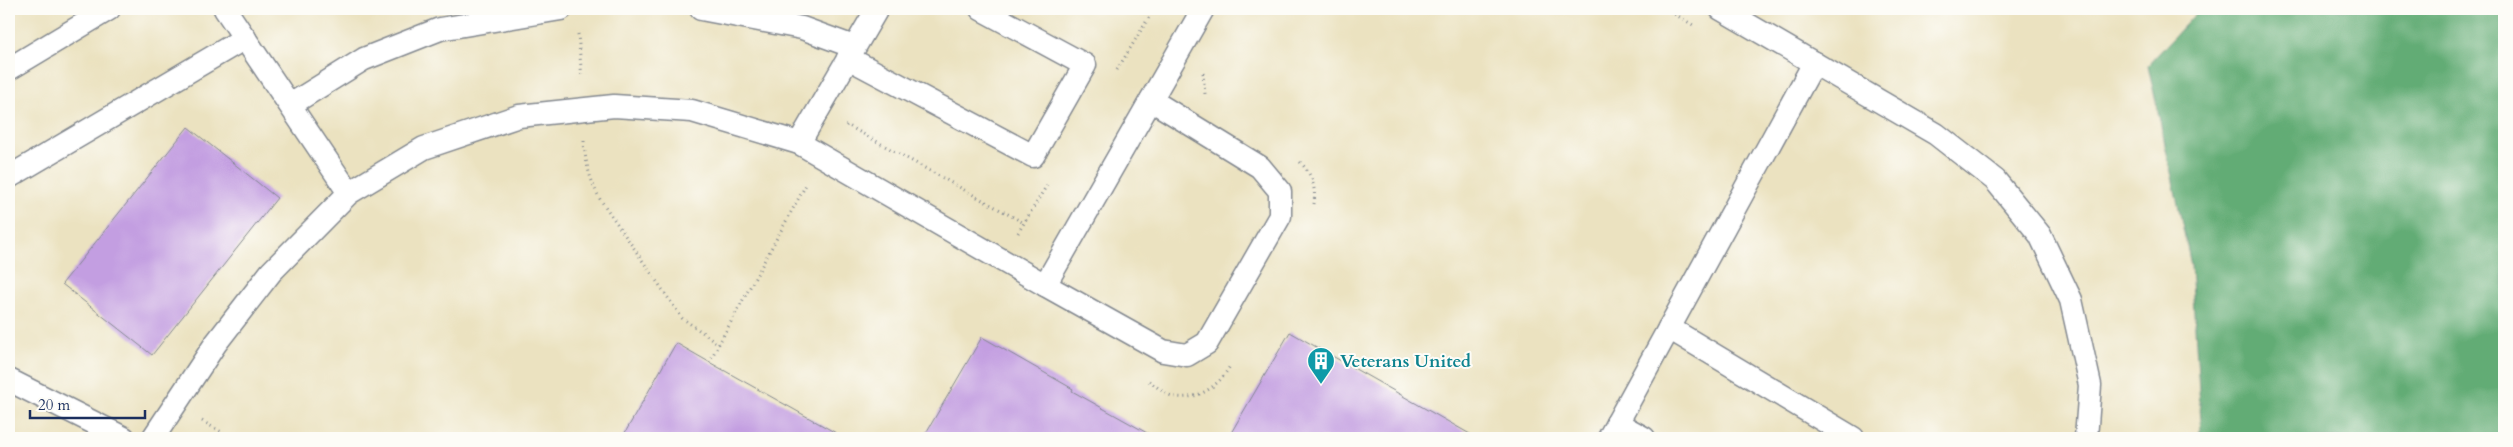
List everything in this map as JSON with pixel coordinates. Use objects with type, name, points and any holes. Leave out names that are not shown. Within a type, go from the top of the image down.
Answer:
[{"type":"lane","points":[[9,69],[109,9]]},
{"type":"lane","points":[[290,106],[364,59],[440,29],[561,9]]},
{"type":"lane","points":[[700,9],[802,28],[851,53],[1033,156],[1085,65],[981,9]]},
{"type":"lane","points":[[799,143],[877,9]]},
{"type":"lane","points":[[1045,285],[1203,9]]},
{"type":"lane","points":[[1721,9],[1936,134],[1995,180],[2040,236],[2071,300],[2090,385],[2086,438]]},
{"type":"lane","points":[[232,11],[245,38],[349,193]]},
{"type":"lane","points":[[9,177],[245,38]]},
{"type":"lane","points":[[1644,438],[1613,431],[1814,63]]},
{"type":"lane","points":[[154,438],[216,343],[271,272],[349,193],[424,148],[518,116],[614,106],[692,111],[799,143],[1163,351],[1187,355],[1207,343],[1280,216],[1280,191],[1260,167],[1151,100]]},
{"type":"lane","points":[[1669,328],[1853,438]]},
{"type":"lane","points":[[9,380],[124,438]]},
{"type":"path","points":[[1666,9],[1700,28]]},
{"type":"path","points":[[577,27],[585,109],[585,157],[592,183],[600,199],[682,318],[719,344]]},
{"type":"path","points":[[1203,70],[1203,93],[1209,100]]},
{"type":"path","points":[[824,157],[847,125],[1024,223]]},
{"type":"path","points":[[1297,159],[1309,171],[1315,190],[1313,208]]},
{"type":"path","points":[[709,362],[808,180],[814,184]]},
{"type":"path","points":[[1140,376],[1175,397],[1201,395],[1223,379],[1233,362]]},
{"type":"path","points":[[205,413],[201,421],[232,438]]},
{"type":"green space","points":[[2200,9],[2504,9],[2504,438],[2199,438],[2201,421],[2191,265],[2148,65]]},
{"type":"building","points":[[188,127],[277,198],[152,355],[62,284]]},
{"type":"building","name":"Veterans United","points":[[1290,332],[1477,438],[1228,438]]},
{"type":"building","points":[[982,337],[1073,389],[1072,391],[1156,438],[923,438]]},
{"type":"building","points":[[676,343],[709,362],[845,438],[622,438]]},
{"type":"place","name":"Veterans United","points":[[1321,385]]}]
